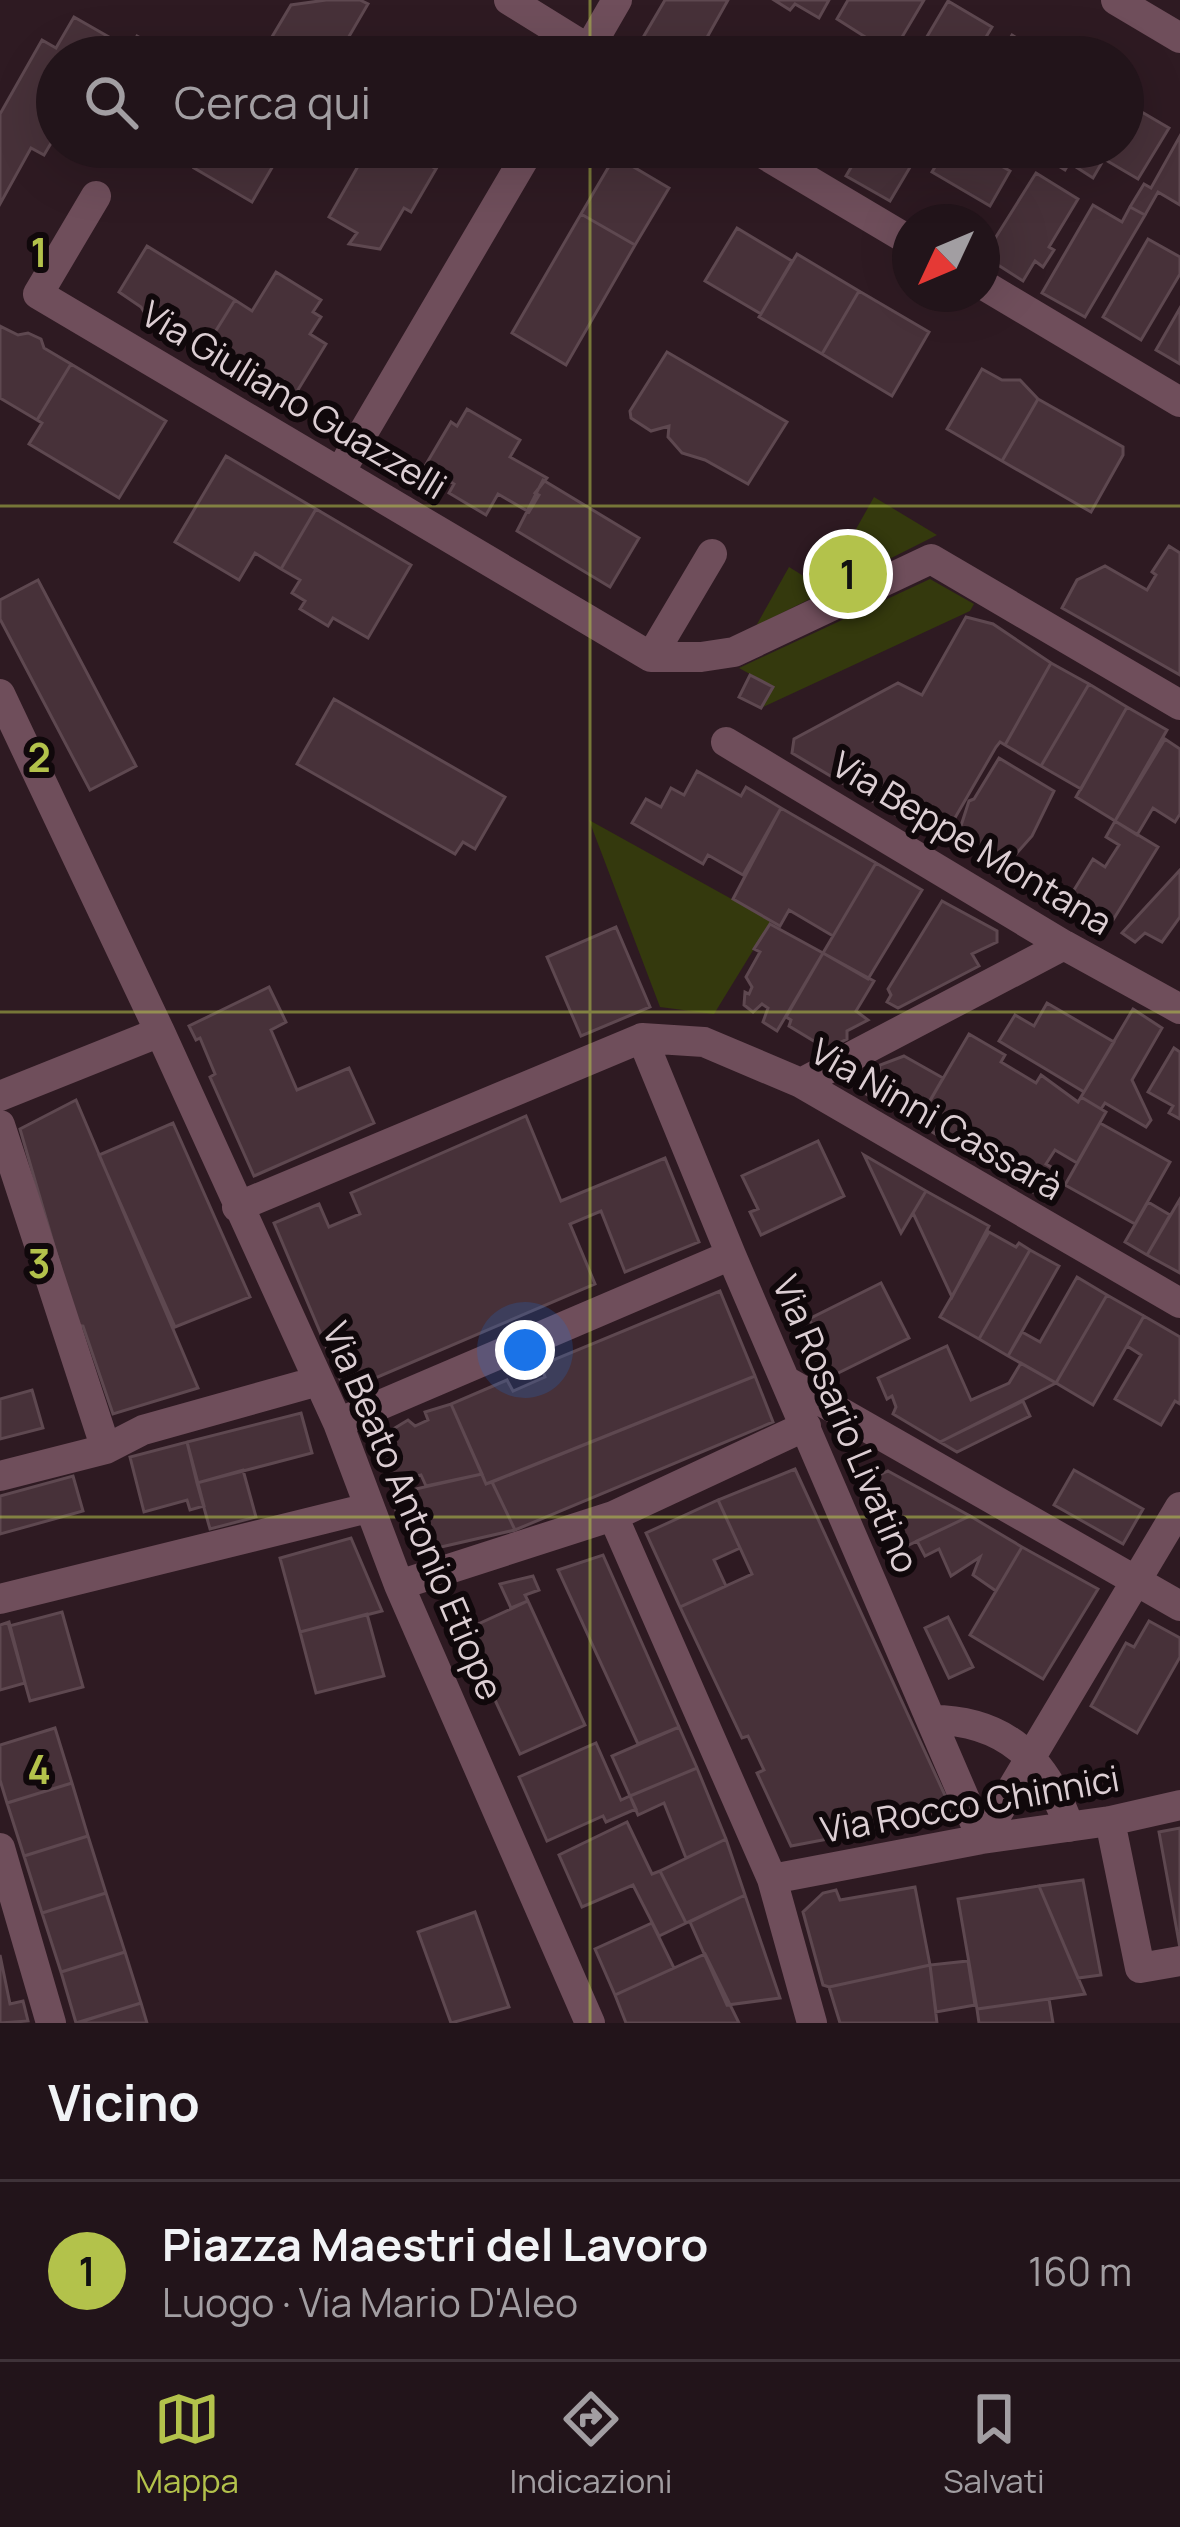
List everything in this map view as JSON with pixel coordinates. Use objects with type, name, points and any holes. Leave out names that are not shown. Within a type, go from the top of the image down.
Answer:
[{"type":"street","points":[[509,0],[564,36]]},
{"type":"street","points":[[600,36],[617,0]]},
{"type":"street","points":[[1116,0],[1180,38]]},
{"type":"street","points":[[340,472],[519,168]]},
{"type":"street","points":[[787,168],[892,230]]},
{"type":"street","name":"Via Giuliano Guazzelli","points":[[96,196],[38,293],[651,657]]},
{"type":"street","points":[[1000,295],[1180,402]]},
{"type":"street","points":[[651,657],[712,554]]},
{"type":"street","points":[[651,657],[734,652],[931,559],[1180,704]]},
{"type":"street","name":"Via Beato Antonio Etiope","points":[[0,694],[338,1423],[398,1585],[590,2023]]},
{"type":"street","name":"Via Beppe Montana","points":[[726,742],[1064,945],[1180,1009]]},
{"type":"street","points":[[801,1083],[1064,945]]},
{"type":"street","points":[[0,1096],[160,1032]]},
{"type":"street","points":[[237,1207],[642,1038]]},
{"type":"street","name":"Via Ninni Cassarà","points":[[642,1038],[704,1042],[801,1083],[1180,1303]]},
{"type":"street","name":"Via Rosario Livatino","points":[[642,1038],[982,1839]]},
{"type":"street","points":[[0,1125],[106,1449]]},
{"type":"street","points":[[338,1423],[731,1255]]},
{"type":"street","points":[[0,1476],[106,1449],[143,1430],[318,1381]]},
{"type":"street","points":[[786,1381],[1180,1606]]},
{"type":"street","points":[[398,1585],[614,1516],[806,1426]]},
{"type":"street","points":[[982,1839],[1180,1507]]},
{"type":"street","points":[[0,1600],[368,1508]]},
{"type":"street","points":[[614,1516],[772,1879],[812,2023]]},
{"type":"street","points":[[932,1720],[956,1720],[994,1733],[1031,1756],[1057,1790],[1069,1827]]},
{"type":"street","name":"Via Rocco Chinnici","points":[[772,1879],[1180,1805]]},
{"type":"street","points":[[1110,1821],[1140,1968],[1180,1961]]},
{"type":"street","points":[[0,1848],[12,1939],[51,2023]]},
{"type":"green space","points":[[874,497],[937,535],[756,626],[789,567],[823,588]]},
{"type":"green space","points":[[930,579],[974,604],[970,611],[761,708],[772,686],[739,668]]},
{"type":"green space","points":[[589,820],[771,921],[714,1014],[660,1007]]},
{"type":"building","points":[[326,0],[368,4],[349,36],[273,36],[291,5]]},
{"type":"building","points":[[665,0],[728,0],[708,36],[644,36]]},
{"type":"building","points":[[774,0],[829,0],[819,18],[795,4],[790,10]]},
{"type":"building","points":[[848,0],[924,0],[903,36],[864,36],[837,19]]},
{"type":"building","points":[[948,1],[992,27],[987,36],[927,36]]},
{"type":"building","points":[[74,17],[107,36],[63,36]]},
{"type":"building","points":[[36,51],[36,151],[31,148],[0,204],[0,114]]},
{"type":"building","points":[[1144,113],[1169,128],[1138,179],[1119,168],[1144,168]]},
{"type":"building","points":[[1180,136],[1180,205],[1158,192],[1145,215],[1130,207],[1144,184],[1151,188]]},
{"type":"building","points":[[194,168],[272,168],[252,202]]},
{"type":"building","points":[[357,168],[436,169],[411,212],[404,208],[380,249],[349,244],[357,233],[329,217]]},
{"type":"building","points":[[608,168],[635,168],[669,188],[635,245],[581,214]]},
{"type":"building","points":[[851,168],[910,168],[890,201],[846,176]]},
{"type":"building","points":[[934,168],[1010,171],[991,204],[932,172]]},
{"type":"building","points":[[1078,168],[1099,168],[1093,178]]},
{"type":"building","points":[[1036,173],[1078,199],[1049,247],[1054,250],[1043,267],[1035,261],[1023,281],[1000,266],[1000,230]]},
{"type":"building","points":[[1093,205],[1122,222],[1130,207],[1145,215],[1085,317],[1042,293]]},
{"type":"building","points":[[581,214],[635,245],[566,365],[512,333]]},
{"type":"building","points":[[737,228],[792,261],[761,314],[705,281]]},
{"type":"building","points":[[1148,239],[1180,257],[1180,274],[1141,340],[1103,317]]},
{"type":"building","points":[[147,246],[235,300],[207,345],[167,321],[171,315],[165,311],[149,320],[141,307],[119,292]]},
{"type":"building","points":[[797,254],[859,291],[822,354],[759,317]]},
{"type":"building","points":[[276,272],[321,300],[313,312],[321,317],[310,334],[326,344],[293,398],[207,345],[235,300],[252,311]]},
{"type":"building","points":[[859,291],[929,332],[892,396],[822,354]]},
{"type":"building","points":[[1180,308],[1180,364],[1156,350]]},
{"type":"building","points":[[0,326],[41,339],[44,348],[71,364],[37,420],[0,398]]},
{"type":"building","points":[[667,352],[787,422],[748,484],[682,453],[668,437],[669,426],[651,431],[631,418],[630,411]]},
{"type":"building","points":[[71,364],[166,421],[119,498],[29,444],[42,423],[37,420]]},
{"type":"building","points":[[982,369],[1002,380],[1020,380],[1038,399],[1002,461],[947,429]]},
{"type":"building","points":[[1038,399],[1123,447],[1091,512],[1002,461]]},
{"type":"building","points":[[467,409],[520,440],[510,457],[547,478],[529,512],[498,494],[486,515],[449,493],[454,484],[425,466],[451,422],[457,426]]},
{"type":"building","points":[[226,456],[316,509],[281,569],[255,553],[239,580],[175,542]]},
{"type":"building","points":[[543,480],[639,538],[610,587],[517,531]]},
{"type":"building","points":[[316,509],[411,565],[368,638],[333,618],[328,626],[300,609],[305,601],[292,593],[300,580],[281,569]]},
{"type":"building","points":[[1169,546],[1180,553],[1180,675],[1062,608],[1077,580],[1105,566],[1147,590]]},
{"type":"building","points":[[38,580],[136,766],[90,790],[0,619],[0,600]]},
{"type":"building","points":[[966,617],[993,624],[1051,663],[1005,745],[1000,742],[996,747],[941,842],[792,753],[794,739],[898,683],[922,695]]},
{"type":"building","points":[[1051,663],[1089,684],[1041,766],[1005,745]]},
{"type":"building","points":[[750,675],[773,687],[761,708],[739,697]]},
{"type":"building","points":[[1089,684],[1127,707],[1081,789],[1041,766]]},
{"type":"building","points":[[334,699],[505,797],[475,849],[463,842],[455,854],[297,764]]},
{"type":"building","points":[[1127,707],[1167,730],[1115,821],[1076,797]]},
{"type":"building","points":[[1165,739],[1180,749],[1180,814],[1175,822],[1153,808],[1137,835],[1115,821]]},
{"type":"building","points":[[999,758],[1054,791],[1032,836],[1009,862],[1000,862],[957,838],[969,801]]},
{"type":"building","points":[[697,771],[741,796],[746,787],[781,808],[743,875],[708,855],[703,864],[632,823],[646,799],[661,807],[671,788],[684,795]]},
{"type":"building","points":[[781,808],[876,863],[833,936],[789,910],[780,926],[733,899]]},
{"type":"building","points":[[1115,821],[1158,847],[1105,933],[1063,908],[1093,859],[1105,867],[1119,845],[1106,837]]},
{"type":"building","points":[[876,863],[922,890],[868,979],[823,953]]},
{"type":"building","points":[[1180,870],[1180,917],[1162,942],[1145,933],[1135,942],[1122,933]]},
{"type":"building","points":[[942,901],[997,931],[997,942],[972,954],[979,966],[898,1008],[887,1002],[888,989]]},
{"type":"building","points":[[770,924],[823,953],[777,1031],[763,1022],[768,1008],[762,1004],[753,1012],[744,1005],[745,992],[749,994],[752,987],[746,977],[760,952],[754,949]]},
{"type":"building","points":[[616,927],[650,1007],[581,1036],[547,957]]},
{"type":"building","points":[[823,953],[874,981],[856,1011],[868,1020],[827,1049],[789,1026],[791,1020],[786,1017]]},
{"type":"building","points":[[269,987],[286,1022],[271,1030],[297,1090],[349,1068],[374,1123],[254,1176],[210,1077],[215,1074],[200,1038],[196,1040],[189,1026]]},
{"type":"building","points":[[1047,1003],[1114,1042],[1084,1092],[999,1041],[1015,1015],[1034,1026]]},
{"type":"building","points":[[1133,1009],[1162,1028],[1132,1080],[1151,1120],[1146,1127],[1105,1103],[1101,1109],[1081,1097]]},
{"type":"building","points":[[969,1034],[1005,1055],[1001,1062],[1036,1083],[1041,1075],[1078,1102],[1081,1097],[1106,1112],[1077,1163],[1055,1150],[1046,1164],[1053,1168],[1038,1195],[917,1123]]},
{"type":"building","points":[[1174,1048],[1180,1052],[1180,1119],[1169,1113],[1173,1106],[1148,1092]]},
{"type":"building","points":[[904,1056],[943,1078],[917,1123],[859,1090],[861,1081],[879,1071],[880,1065]]},
{"type":"building","points":[[76,1100],[198,1388],[113,1414],[83,1326],[77,1325],[20,1129]]},
{"type":"building","points":[[526,1116],[561,1201],[665,1158],[699,1242],[625,1272],[601,1211],[570,1224],[595,1284],[345,1391],[274,1223],[319,1204],[329,1227],[360,1214],[351,1193]]},
{"type":"building","points":[[173,1123],[250,1297],[175,1327],[99,1155]]},
{"type":"building","points":[[1100,1123],[1170,1162],[1135,1224],[1065,1185]]},
{"type":"building","points":[[818,1141],[844,1196],[761,1235],[750,1212],[758,1209],[742,1176]]},
{"type":"building","points":[[864,1155],[926,1191],[901,1233]]},
{"type":"building","points":[[926,1191],[989,1226],[952,1297],[913,1213]]},
{"type":"building","points":[[1180,1199],[1180,1273],[1147,1255]]},
{"type":"building","points":[[1148,1202],[1170,1215],[1147,1255],[1125,1242]]},
{"type":"building","points":[[989,1232],[1030,1250],[979,1339],[940,1317]]},
{"type":"building","points":[[1030,1250],[1059,1266],[1008,1356],[979,1339]]},
{"type":"building","points":[[1077,1277],[1107,1295],[1056,1383],[1008,1356],[1022,1332],[1040,1342]]},
{"type":"building","points":[[881,1283],[909,1338],[828,1378],[816,1354],[825,1350],[809,1319]]},
{"type":"building","points":[[720,1291],[755,1376],[486,1484],[451,1404],[507,1380],[513,1391],[545,1377],[541,1365]]},
{"type":"building","points":[[1107,1295],[1144,1316],[1093,1405],[1056,1383]]},
{"type":"building","points":[[1144,1316],[1180,1337],[1180,1404],[1175,1401],[1161,1425],[1115,1399],[1141,1355],[1127,1346]]},
{"type":"building","points":[[947,1346],[971,1400],[1009,1383],[1021,1363],[1056,1383],[940,1442],[893,1414],[892,1396],[887,1399],[878,1378]]},
{"type":"building","points":[[755,1376],[773,1422],[515,1530],[492,1482]]},
{"type":"building","points":[[32,1390],[43,1428],[0,1439],[0,1399]]},
{"type":"building","points":[[1023,1401],[1030,1416],[957,1452],[940,1442]]},
{"type":"building","points":[[451,1404],[482,1474],[426,1486],[421,1475],[387,1483],[377,1446],[380,1437],[408,1420],[415,1426],[428,1420],[425,1412]]},
{"type":"building","points":[[301,1413],[312,1453],[197,1483],[187,1442]]},
{"type":"building","points":[[187,1442],[204,1506],[190,1510],[187,1500],[144,1512],[130,1457]]},
{"type":"building","points":[[795,1469],[954,1815],[791,1846],[757,1773],[764,1770],[748,1736],[742,1738],[680,1607],[752,1574],[718,1500]]},
{"type":"building","points":[[243,1470],[256,1517],[210,1529],[197,1483]]},
{"type":"building","points":[[1074,1470],[1143,1509],[1123,1544],[1054,1505]]},
{"type":"building","points":[[888,1471],[970,1516],[894,1552],[862,1483]]},
{"type":"building","points":[[482,1474],[486,1484],[492,1482],[515,1530],[415,1553],[389,1495]]},
{"type":"building","points":[[73,1476],[83,1511],[0,1534],[0,1496]]},
{"type":"building","points":[[718,1500],[740,1548],[714,1560],[726,1586],[680,1607],[646,1533]]},
{"type":"building","points":[[970,1516],[1022,1547],[996,1591],[973,1575],[980,1557],[951,1576],[939,1549],[925,1556],[917,1541]]},
{"type":"building","points":[[351,1538],[382,1611],[300,1632],[280,1558]]},
{"type":"building","points":[[1022,1547],[1098,1589],[1043,1679],[970,1635]]},
{"type":"building","points":[[603,1555],[679,1727],[638,1744],[558,1570]]},
{"type":"building","points":[[533,1576],[539,1590],[511,1608],[500,1584]]},
{"type":"building","points":[[528,1601],[585,1725],[520,1754],[463,1631]]},
{"type":"building","points":[[62,1612],[83,1687],[30,1701],[9,1626]]},
{"type":"building","points":[[367,1614],[384,1676],[316,1693],[300,1632]]},
{"type":"building","points":[[948,1617],[973,1667],[949,1678],[925,1628]]},
{"type":"building","points":[[1149,1621],[1180,1638],[1180,1657],[1137,1733],[1091,1706],[1126,1643],[1134,1647]]},
{"type":"building","points":[[9,1622],[25,1683],[0,1690],[0,1625]]},
{"type":"building","points":[[679,1727],[697,1768],[630,1796],[612,1756]]},
{"type":"building","points":[[55,1728],[72,1783],[7,1803],[0,1780],[0,1745]]},
{"type":"building","points":[[596,1743],[621,1800],[630,1796],[636,1809],[606,1822],[603,1816],[547,1841],[519,1777]]},
{"type":"building","points":[[697,1768],[726,1839],[686,1858],[664,1803],[638,1815],[630,1796]]},
{"type":"building","points":[[72,1783],[88,1836],[24,1856],[7,1803]]},
{"type":"building","points":[[627,1822],[652,1874],[660,1871],[686,1923],[659,1936],[633,1885],[582,1907],[559,1855]]},
{"type":"building","points":[[1180,1828],[1180,1948],[1159,1832]]},
{"type":"building","points":[[88,1836],[106,1893],[42,1913],[24,1856]]},
{"type":"building","points":[[726,1839],[745,1895],[686,1923],[660,1871]]},
{"type":"building","points":[[1083,1880],[1101,1975],[1078,1978],[1039,1886]]},
{"type":"building","points":[[1039,1886],[1085,1994],[977,2009],[958,1899]]},
{"type":"building","points":[[915,1887],[930,1965],[823,1985],[803,1912],[823,1893],[836,1890],[840,1900]]},
{"type":"building","points":[[106,1893],[125,1952],[61,1972],[42,1913]]},
{"type":"building","points":[[745,1895],[780,1998],[727,2005],[690,1922]]},
{"type":"building","points":[[475,1912],[509,2007],[451,2023],[418,1932]]},
{"type":"building","points":[[652,1923],[674,1968],[615,1995],[595,1949]]},
{"type":"building","points":[[125,1952],[141,2003],[76,2023],[61,1972]]},
{"type":"building","points":[[705,1954],[739,2023],[626,2023],[615,1995]]},
{"type":"building","points":[[0,1955],[10,2004],[23,2001],[28,2021],[0,2023]]},
{"type":"building","points":[[968,1961],[975,2005],[936,2012],[930,1965]]},
{"type":"building","points":[[930,1965],[937,2023],[840,2023],[829,1987]]},
{"type":"building","points":[[1049,1999],[1053,2023],[979,2023],[977,2009]]},
{"type":"building","points":[[141,2003],[147,2023],[77,2023]]},
{"type":"place","name":"Piazza Maestri del Lavoro","points":[[848,574]]}]
